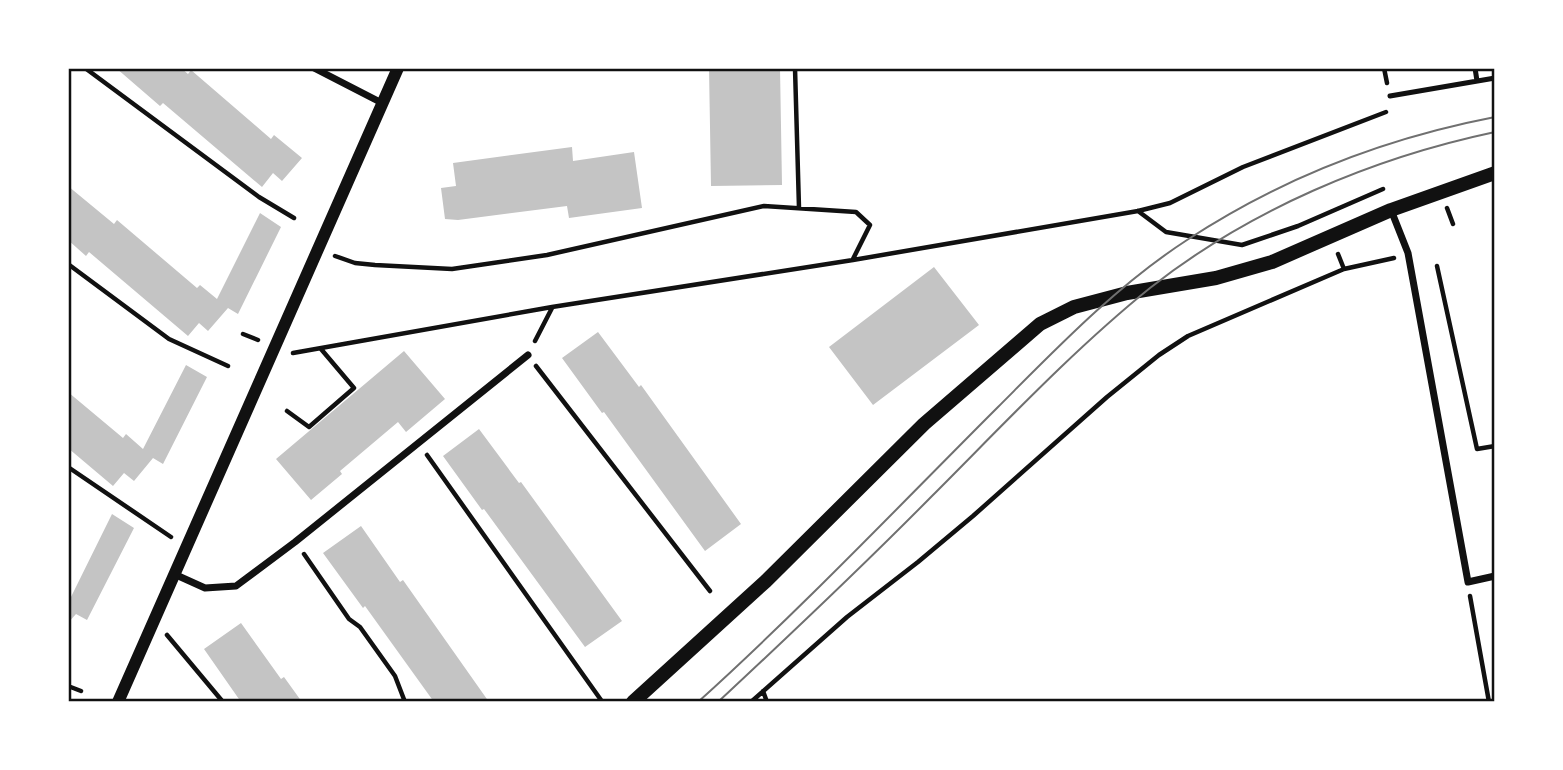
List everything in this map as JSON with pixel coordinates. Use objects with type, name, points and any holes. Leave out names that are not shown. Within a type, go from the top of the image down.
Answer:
[{"type":"main road","points":[[633,702],[766,582],[924,424],[1040,324],[1074,307],[1127,293],[1216,278],[1272,262],[1391,210],[1495,173]]},
{"type":"street","points":[[314,68],[382,103]]},
{"type":"street","points":[[118,702],[398,68]]},
{"type":"street","points":[[1391,210],[1408,253],[1468,582],[1495,576]]},
{"type":"street","points":[[174,574],[205,588],[236,586],[528,355]]},
{"type":"lane","points":[[1475,68],[1477,81]]},
{"type":"lane","points":[[1390,96],[1495,78]]},
{"type":"path","points":[[85,68],[259,197],[294,218]]},
{"type":"path","points":[[795,68],[800,208]]},
{"type":"path","points":[[243,334],[294,353],[552,307],[853,260],[1138,211],[1170,203],[1242,167],[1392,109]]},
{"type":"path","points":[[1138,211],[1166,232],[1242,245],[1298,226],[1387,187]]},
{"type":"path","points":[[1441,191],[1453,224]]},
{"type":"path","points":[[317,251],[355,263],[452,269],[547,255],[764,206],[856,212],[870,225],[853,260]]},
{"type":"path","points":[[751,702],[847,617],[973,516],[1107,397],[1160,355],[1188,336],[1344,269],[1382,262],[1408,253]]},
{"type":"path","points":[[68,264],[169,339],[228,366]]},
{"type":"path","points":[[1437,266],[1476,449],[1495,446]]},
{"type":"path","points":[[552,307],[528,355],[710,591]]},
{"type":"path","points":[[287,411],[309,427],[354,388],[321,349]]},
{"type":"path","points":[[418,442],[601,700]]},
{"type":"path","points":[[68,467],[186,548]]},
{"type":"path","points":[[295,542],[349,619],[360,627],[396,676],[405,702]]},
{"type":"path","points":[[1468,582],[1489,702]]},
{"type":"path","points":[[152,624],[165,632],[223,702]]},
{"type":"path","points":[[68,686],[80,691]]},
{"type":"path","points":[[763,691],[766,702]]},
{"type":"building","points":[[116,68],[181,68],[188,74],[191,70],[271,139],[274,135],[302,158],[282,181],[273,173],[262,187],[163,103],[160,106]]},
{"type":"building","points":[[709,68],[780,68],[782,185],[711,186]]},
{"type":"building","points":[[572,147],[573,161],[634,152],[642,208],[569,218],[567,206],[458,220],[445,219],[441,188],[456,186],[453,163]]},
{"type":"building","points":[[68,186],[114,224],[117,220],[197,288],[200,285],[217,299],[260,213],[281,227],[238,314],[228,308],[208,331],[199,323],[188,336],[89,252],[86,256],[68,240]]},
{"type":"building","points":[[934,267],[979,325],[873,405],[829,347]]},
{"type":"building","points":[[598,332],[639,387],[641,385],[741,524],[705,551],[562,358]]},
{"type":"building","points":[[404,351],[445,399],[406,432],[398,422],[340,471],[342,474],[311,500],[276,459]]},
{"type":"building","points":[[186,365],[207,377],[163,464],[153,458],[134,481],[124,473],[113,486],[68,448],[68,392],[123,438],[126,434],[143,449]]},
{"type":"building","points":[[479,429],[622,621],[585,647],[443,456]]},
{"type":"building","points":[[112,514],[134,528],[87,620],[76,614],[68,623],[68,598],[70,599]]},
{"type":"building","points":[[361,526],[400,582],[403,580],[489,702],[434,702],[323,553]]},
{"type":"building","points":[[241,623],[281,679],[284,677],[302,702],[241,702],[204,649]]},
{"type":"tram line","points":[[698,702],[812,594],[1064,341],[1111,298],[1161,258],[1222,218],[1297,180],[1414,136],[1495,117]]},
{"type":"tram line","points":[[718,702],[879,549],[1065,363],[1121,312],[1188,260],[1228,234],[1314,190],[1403,156],[1495,132]]}]
